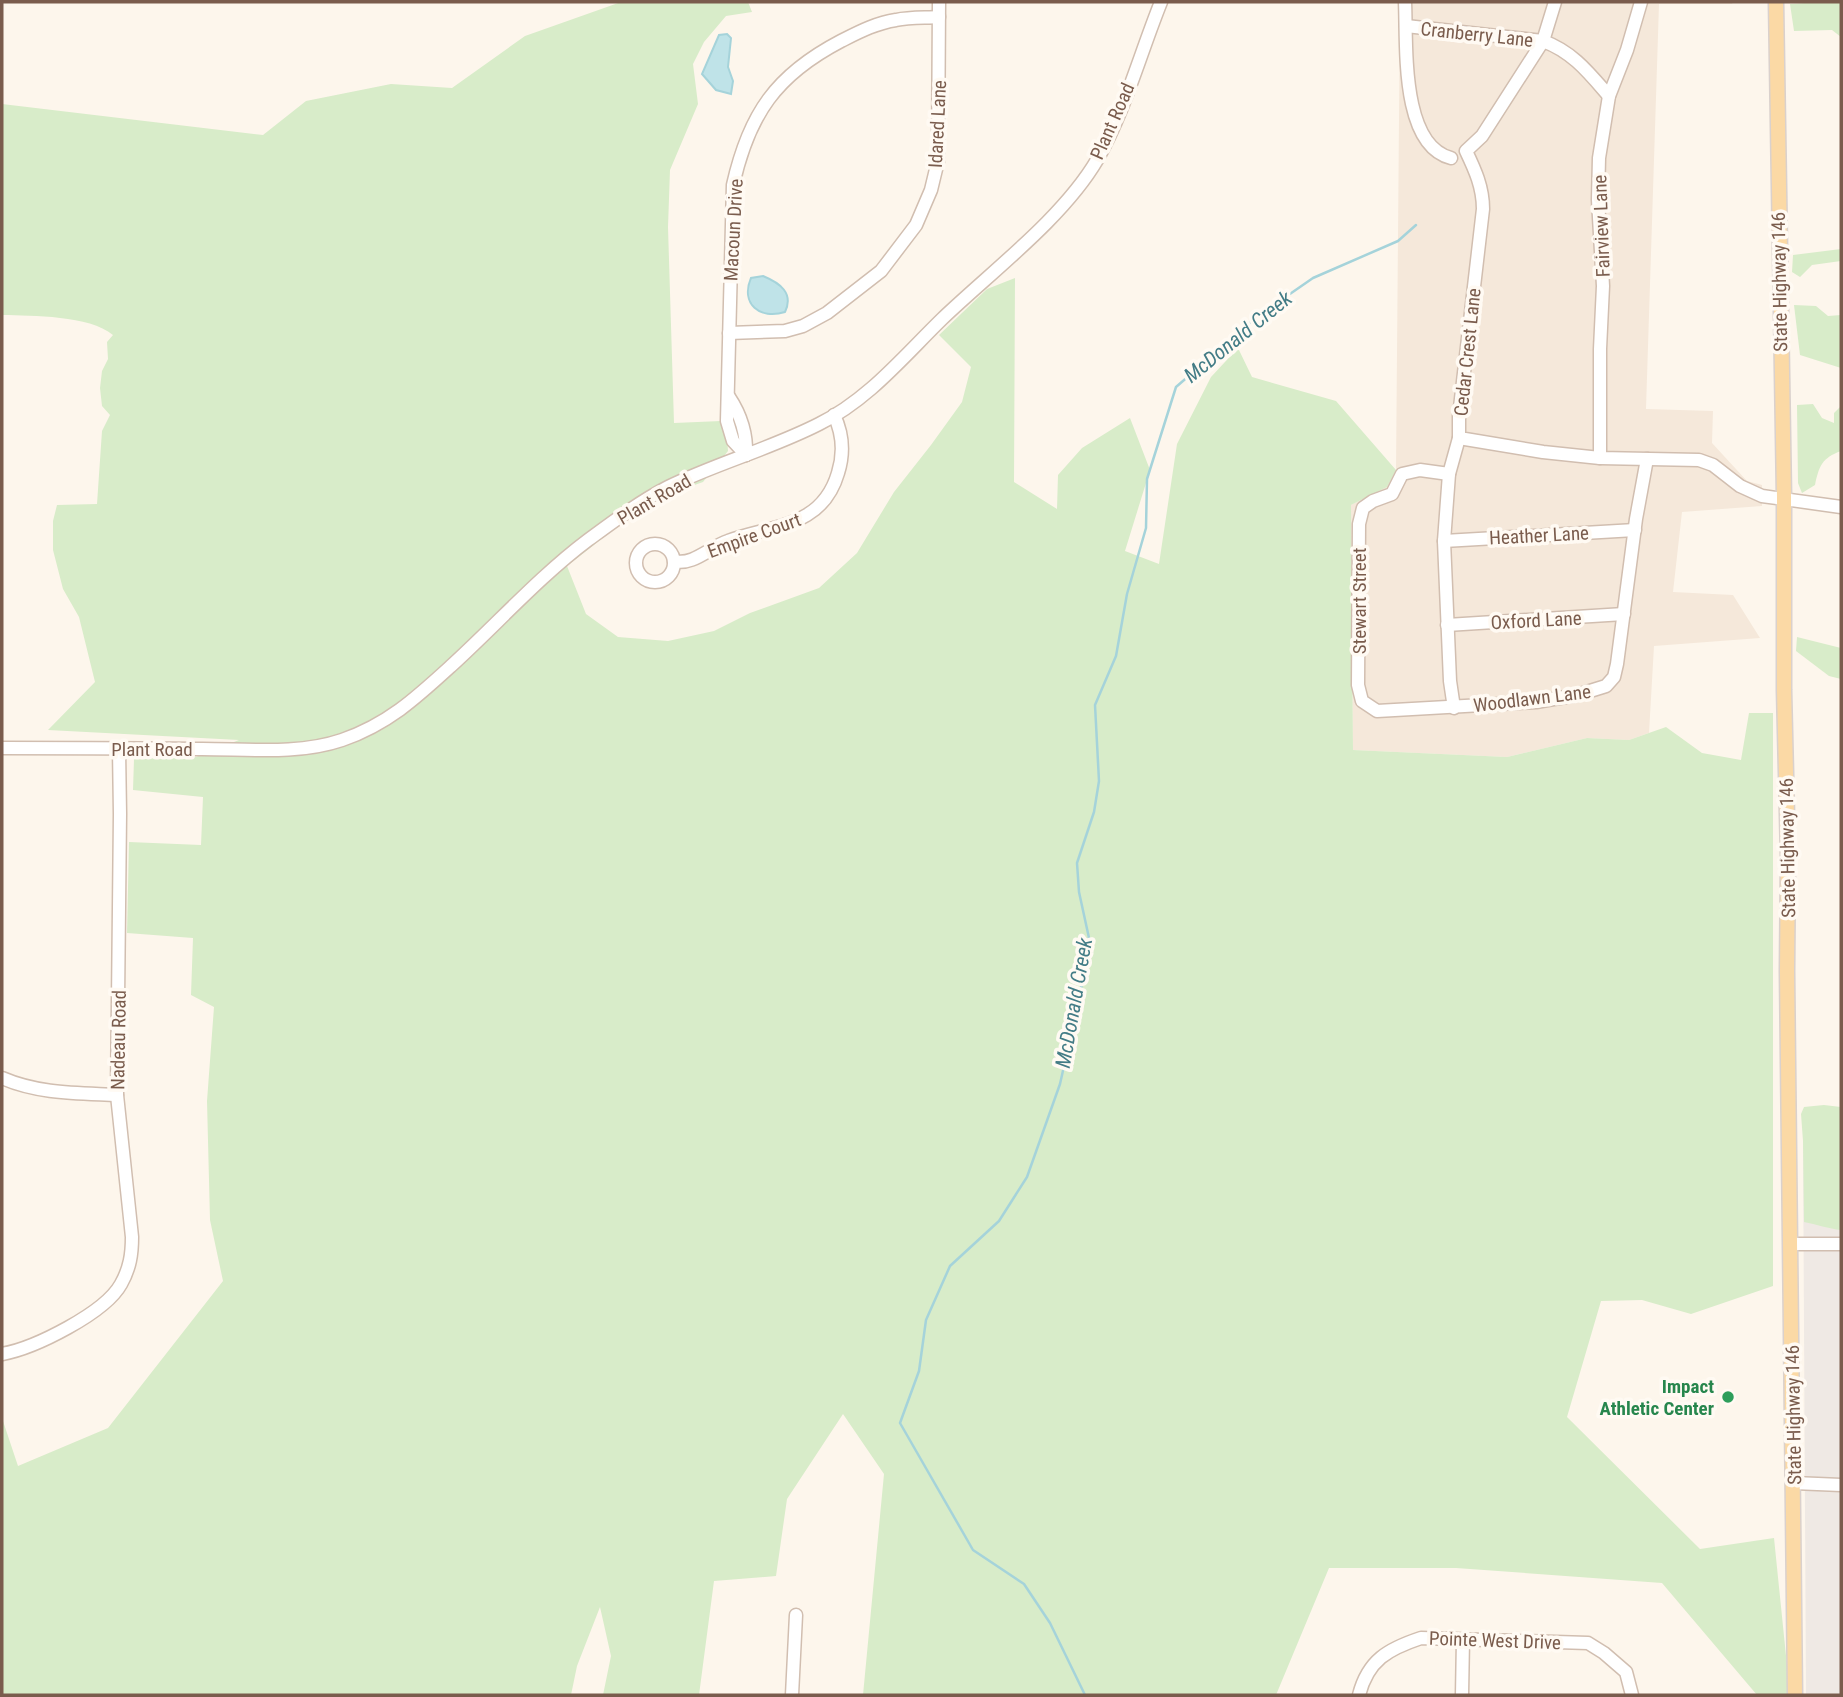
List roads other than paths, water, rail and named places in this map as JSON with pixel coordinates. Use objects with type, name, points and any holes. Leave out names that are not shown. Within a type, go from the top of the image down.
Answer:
[{"type":"main road","name":"State Highway 146","points":[[1776,2],[1784,497],[1795,1695]]},
{"type":"street","name":"Idared Lane","points":[[729,333],[785,331],[803,327],[827,313],[881,271],[916,225],[931,190],[938,161],[939,2]]},
{"type":"street","name":"Plant Road","points":[[2,748],[209,749],[244,752],[338,741],[380,724],[415,698],[576,550],[626,512],[671,486],[821,424],[858,399],[894,369],[943,318],[1057,211],[1078,187],[1096,162],[1113,129],[1161,2]]},
{"type":"street","points":[[1405,2],[1410,90],[1415,115],[1432,149],[1439,155],[1451,158]]},
{"type":"street","name":"Cedar Crest Lane","points":[[1555,2],[1543,41],[1482,135],[1466,151],[1478,176],[1483,194],[1483,209],[1459,416],[1459,438],[1543,452],[1699,460],[1713,464],[1723,475],[1762,496],[1841,506]]},
{"type":"street","name":"Fairview Lane","points":[[1600,457],[1603,286],[1598,200],[1599,158],[1609,96],[1627,50],[1641,2]]},
{"type":"street","name":"Macoun Drive","points":[[746,455],[747,439],[739,413],[729,397],[733,185],[740,151],[758,114],[784,79],[816,54],[866,28],[896,19],[939,17]]},
{"type":"street","name":"Cranberry Lane","points":[[1406,26],[1543,41],[1562,48],[1573,57],[1609,96]]},
{"type":"street","name":"Empire Court","points":[[674,561],[690,561],[712,547],[786,525],[812,512],[835,482],[841,465],[841,435],[834,415]]},
{"type":"street","name":"Woodlawn Lane","points":[[1459,438],[1449,474],[1444,541],[1450,681],[1454,708],[1536,702],[1577,695],[1606,686],[1614,677],[1647,458]]},
{"type":"street","name":"Stewart Street","points":[[1449,474],[1420,470],[1402,474],[1392,494],[1363,508],[1359,524],[1358,685],[1362,701],[1377,711],[1454,708]]},
{"type":"street","name":"Heather Lane","points":[[1444,541],[1635,530]]},
{"type":"street","name":"Oxford Lane","points":[[1447,625],[1624,614]]},
{"type":"street","name":"Nadeau Road","points":[[2,1354],[28,1347],[59,1332],[110,1298],[120,1285],[132,1258],[117,1095],[119,749]]},
{"type":"street","points":[[2,1078],[30,1088],[58,1093],[117,1095]]},
{"type":"street","points":[[1790,1244],[1841,1244]]},
{"type":"street","points":[[1794,1483],[1841,1485]]},
{"type":"street","points":[[792,1695],[796,1615]]},
{"type":"street","name":"Pointe West Drive","points":[[1359,1695],[1363,1681],[1376,1660],[1399,1645],[1421,1637],[1588,1643],[1626,1672],[1632,1695]]},
{"type":"street","points":[[1462,1695],[1463,1639]]},
{"type":"water","points":[[727,34],[731,38],[728,67],[733,81],[731,94],[716,90],[702,74],[719,35]]},
{"type":"water","points":[[763,276],[784,290],[788,299],[785,312],[760,312],[750,302],[748,287],[751,278]]},
{"type":"waterway","name":"McDonald Creek","points":[[1085,1695],[1050,1623],[1024,1584],[973,1550],[900,1423],[919,1371],[926,1320],[950,1266],[999,1221],[1027,1177],[1060,1084],[1080,995],[1089,938],[1079,892],[1077,863],[1094,812],[1099,781],[1095,705],[1116,656],[1127,594],[1146,528],[1147,479],[1176,387],[1258,316],[1313,278],[1398,241],[1416,225]]},
{"type":"place","name":"Impact Athletic Center","points":[[1728,1397]]}]
